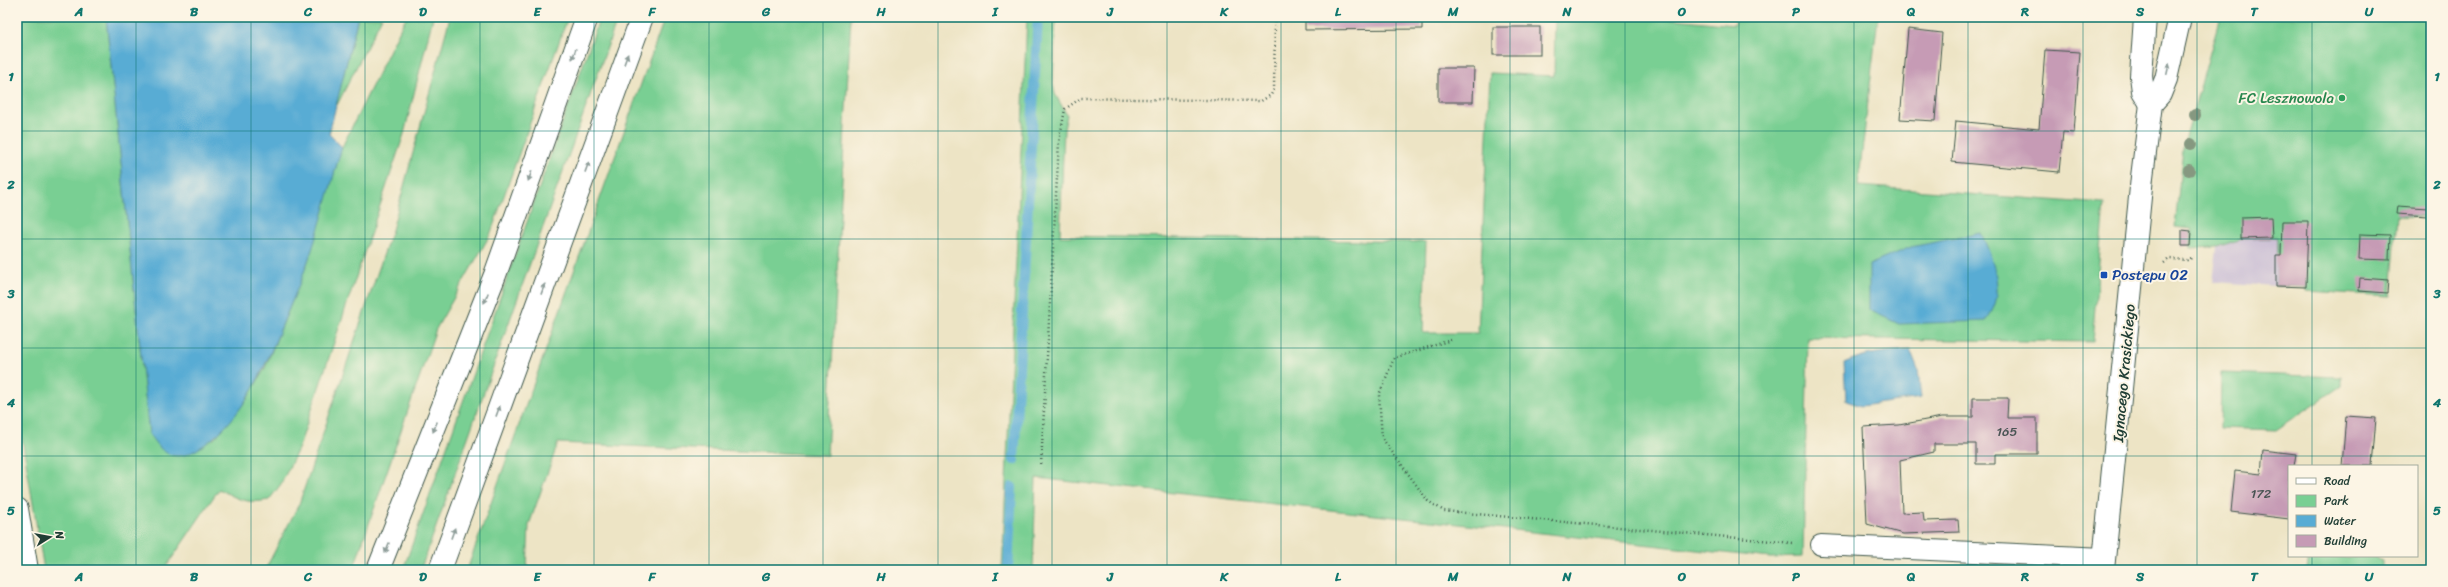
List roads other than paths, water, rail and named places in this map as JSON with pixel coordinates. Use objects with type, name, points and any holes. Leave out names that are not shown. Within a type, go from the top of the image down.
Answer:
[{"type":"main road","points":[[378,570],[495,275],[587,17]]},
{"type":"main road","points":[[440,570],[642,17]]},
{"type":"main road","points":[[2144,17],[2141,76],[2143,91],[2151,104]]},
{"type":"main road","name":"Ignacego Krasickiego","points":[[2104,564],[2142,177],[2151,104],[2160,94],[2166,79],[2180,17]]},
{"type":"main road","points":[[17,509],[27,570]]},
{"type":"lane","points":[[1821,544],[2104,564]]},
{"type":"water","points":[[106,17],[358,17],[329,134],[342,147],[317,235],[301,279],[268,358],[241,408],[216,436],[201,447],[185,455],[178,456],[166,452],[160,448],[149,434]]},
{"type":"water","points":[[1981,233],[1994,268],[1997,287],[1995,304],[1986,321],[1899,324],[1869,310],[1869,265],[1911,247]]},
{"type":"water","points":[[1910,350],[1918,370],[1921,398],[1861,406],[1846,401],[1844,363],[1868,355]]},
{"type":"waterway","points":[[1014,460],[1038,17]]},
{"type":"waterway","points":[[1008,570],[1012,487]]},
{"type":"place","name":"FC Lesznowola","points":[[2342,98]]},
{"type":"place","name":"Postępu 02","points":[[2104,275]]}]
